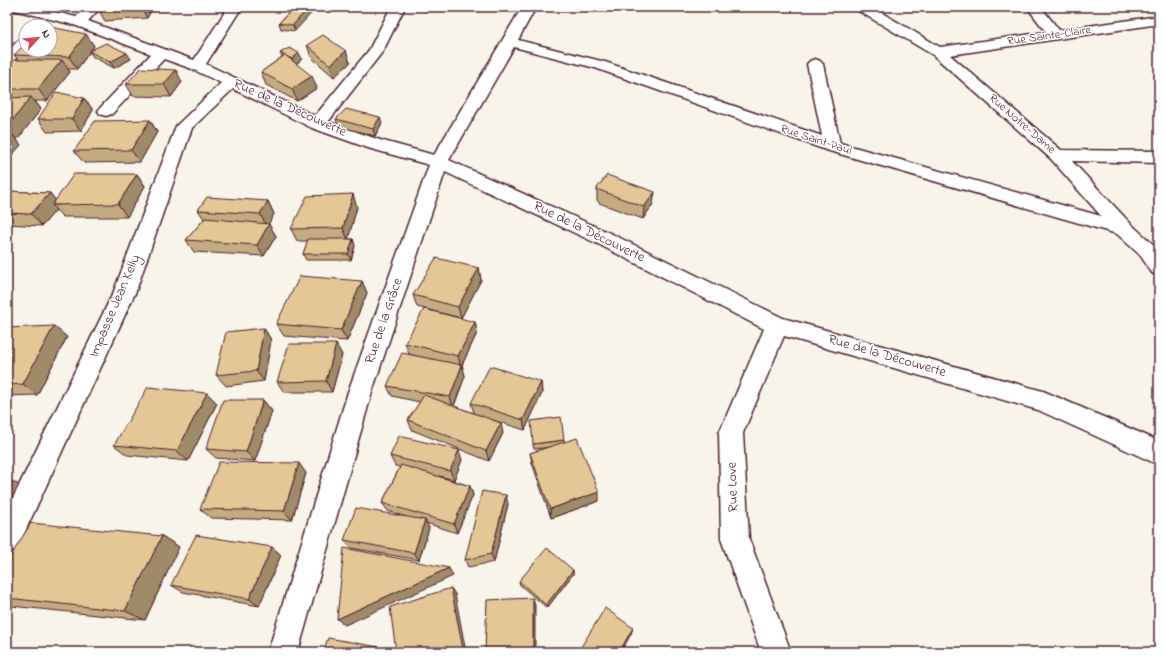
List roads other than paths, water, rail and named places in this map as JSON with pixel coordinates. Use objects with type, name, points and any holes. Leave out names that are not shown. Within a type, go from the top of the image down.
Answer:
[{"type":"street","name":"Rue de la Découverte","points":[[19,7],[44,18]]},
{"type":"street","points":[[79,22],[94,7]]},
{"type":"street","points":[[197,66],[235,7]]},
{"type":"street","points":[[318,124],[376,50],[398,7]]},
{"type":"street","name":"Rue de la Grâce","points":[[283,652],[360,392],[439,162],[529,7]]},
{"type":"street","name":"Rue Notre-Dame","points":[[862,7],[938,52],[1057,155],[1124,229],[1153,250],[1159,268]]},
{"type":"street","points":[[1034,7],[1055,34]]},
{"type":"street","name":"Rue Sainte-Claire","points":[[938,52],[1055,34],[1150,17]]},
{"type":"street","name":"Rue de la Découverte","points":[[58,21],[79,22],[197,66],[318,124],[374,144],[439,162],[605,239],[777,324],[1043,401],[1159,453]]},
{"type":"street","name":"Rue Saint-Paul","points":[[510,42],[600,65],[832,146],[1124,229]]},
{"type":"street","points":[[7,60],[18,50]]},
{"type":"street","points":[[106,112],[132,82],[161,53]]},
{"type":"street","points":[[815,64],[832,146]]},
{"type":"street","name":"Impasse Jean Kelly","points":[[7,539],[124,291],[184,126],[231,82]]},
{"type":"street","points":[[1057,155],[1159,156]]},
{"type":"street","name":"Rue Love","points":[[776,652],[735,538],[731,433],[777,324]]}]
